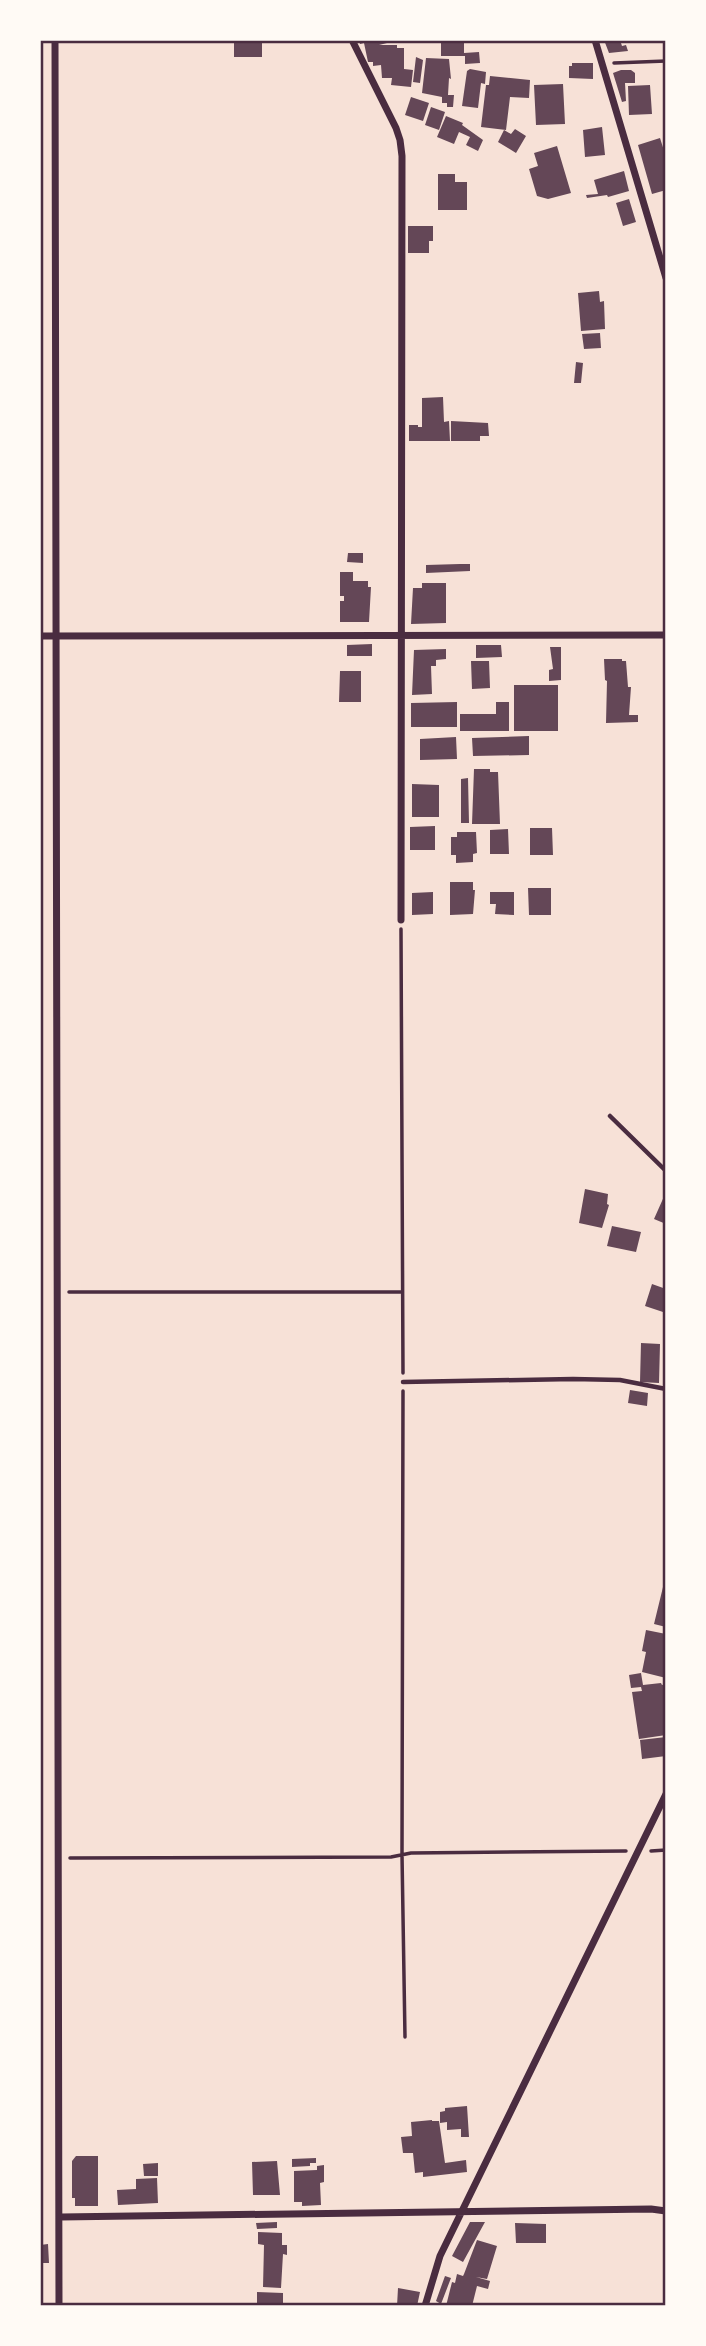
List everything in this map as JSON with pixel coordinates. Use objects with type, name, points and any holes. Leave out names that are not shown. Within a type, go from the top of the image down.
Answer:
[{"type":"street","points":[[55,40],[61,2217],[59,2306]]},
{"type":"street","points":[[352,40],[397,128],[402,156],[401,920]]},
{"type":"street","points":[[595,40],[666,278]]},
{"type":"street","points":[[40,636],[666,635]]},
{"type":"street","points":[[425,2306],[440,2256],[666,1794]]},
{"type":"street","points":[[61,2217],[520,2210],[666,2211]]},
{"type":"lane","points":[[610,1116],[666,1171]]},
{"type":"lane","points":[[403,1382],[620,1380],[666,1390]]},
{"type":"path","points":[[602,65],[623,61],[666,61]]},
{"type":"path","points":[[401,920],[402,1855],[405,2037]]},
{"type":"path","points":[[59,1292],[402,1292]]},
{"type":"path","points":[[60,1858],[391,1857],[638,1851]]},
{"type":"building","points":[[234,40],[262,40],[262,57],[234,57]]},
{"type":"building","points":[[359,40],[391,40],[379,45],[397,45],[397,48],[404,48],[404,69],[413,70],[411,87],[391,85],[392,78],[382,78],[381,65],[373,66],[373,62],[368,62],[364,43],[360,44]]},
{"type":"building","points":[[441,40],[464,40],[464,53],[479,52],[480,63],[465,64],[465,56],[441,56]]},
{"type":"building","points":[[604,40],[620,40],[628,51],[609,53]]},
{"type":"building","points":[[416,57],[423,60],[420,83],[413,82]]},
{"type":"building","points":[[426,58],[449,59],[451,79],[449,78],[448,95],[454,95],[453,107],[442,103],[442,97],[422,93]]},
{"type":"building","points":[[572,63],[593,63],[593,79],[569,78],[569,66],[572,66]]},
{"type":"building","points":[[470,69],[486,72],[485,84],[481,83],[478,108],[462,106],[467,71]]},
{"type":"building","points":[[621,70],[635,73],[635,83],[625,83],[626,101],[622,102],[613,73]]},
{"type":"building","points":[[490,76],[530,80],[529,98],[510,97],[506,130],[481,127],[486,85],[489,85]]},
{"type":"building","points":[[563,84],[565,124],[536,125],[534,85]]},
{"type":"building","points":[[650,85],[652,114],[629,115],[628,86]]},
{"type":"building","points":[[411,97],[429,103],[423,121],[405,115]]},
{"type":"building","points":[[431,107],[445,112],[439,130],[425,125]]},
{"type":"building","points":[[446,116],[463,123],[462,125],[483,140],[478,151],[466,145],[470,137],[459,132],[454,144],[437,137]]},
{"type":"building","points":[[602,127],[605,155],[585,157],[583,130]]},
{"type":"building","points":[[515,129],[526,136],[516,153],[498,142],[504,130],[511,134]]},
{"type":"building","points":[[660,138],[666,157],[666,190],[652,194],[638,145]]},
{"type":"building","points":[[557,146],[571,193],[548,199],[537,196],[529,169],[538,166],[534,153]]},
{"type":"building","points":[[624,171],[629,191],[608,197],[587,198],[586,195],[598,194],[594,180]]},
{"type":"building","points":[[438,174],[455,174],[455,182],[467,182],[467,210],[438,210]]},
{"type":"building","points":[[629,199],[636,222],[623,226],[616,203]]},
{"type":"building","points":[[408,226],[433,226],[433,241],[429,241],[429,253],[408,253]]},
{"type":"building","points":[[599,291],[600,302],[604,301],[605,329],[581,331],[578,293]]},
{"type":"building","points":[[600,333],[601,348],[584,349],[582,334]]},
{"type":"building","points":[[576,362],[583,363],[581,383],[574,383]]},
{"type":"building","points":[[443,397],[444,422],[449,421],[450,441],[409,441],[409,425],[422,427],[422,398]]},
{"type":"building","points":[[451,421],[488,423],[489,436],[480,436],[480,441],[451,441]]},
{"type":"building","points":[[348,553],[363,553],[363,563],[347,562]]},
{"type":"building","points":[[470,564],[470,571],[426,573],[426,565]]},
{"type":"building","points":[[340,572],[353,572],[353,581],[368,581],[368,587],[371,587],[369,622],[340,622],[340,601],[344,601],[344,596],[340,596]]},
{"type":"building","points":[[422,583],[446,583],[446,623],[411,624],[413,588],[422,588]]},
{"type":"building","points":[[372,644],[372,656],[347,656],[347,645]]},
{"type":"building","points":[[476,645],[501,645],[502,657],[476,658]]},
{"type":"building","points":[[550,647],[561,647],[561,680],[549,681],[549,670],[553,669]]},
{"type":"building","points":[[446,649],[446,659],[436,660],[436,666],[431,666],[432,694],[412,695],[414,650]]},
{"type":"building","points":[[604,659],[626,661],[628,687],[631,687],[629,715],[638,715],[638,722],[606,723],[607,681]]},
{"type":"building","points":[[471,661],[489,661],[490,688],[472,689]]},
{"type":"building","points":[[340,671],[361,671],[361,702],[339,702]]},
{"type":"building","points":[[514,685],[558,685],[558,731],[514,731]]},
{"type":"building","points":[[457,702],[457,727],[411,727],[411,703]]},
{"type":"building","points":[[496,702],[509,702],[509,731],[460,731],[460,714],[496,714]]},
{"type":"building","points":[[529,736],[529,755],[473,756],[472,738]]},
{"type":"building","points":[[456,737],[457,759],[420,760],[420,739]]},
{"type":"building","points":[[474,769],[498,772],[500,824],[472,824]]},
{"type":"building","points":[[468,778],[469,823],[461,823],[461,779]]},
{"type":"building","points":[[412,784],[439,785],[439,817],[412,817]]},
{"type":"building","points":[[435,826],[435,850],[410,850],[410,827]]},
{"type":"building","points":[[530,828],[552,828],[553,855],[530,855]]},
{"type":"building","points":[[508,829],[509,854],[490,854],[490,830]]},
{"type":"building","points":[[457,832],[476,832],[477,853],[473,854],[473,862],[456,863],[456,855],[451,855],[451,837],[457,837]]},
{"type":"building","points":[[450,882],[473,882],[473,914],[450,915]]},
{"type":"building","points":[[528,888],[551,888],[551,915],[529,915]]},
{"type":"building","points":[[433,892],[433,914],[412,915],[412,893]]},
{"type":"building","points":[[490,892],[514,892],[514,915],[495,914],[496,904],[490,904]]},
{"type":"building","points":[[585,1189],[608,1194],[609,1205],[602,1228],[579,1223]]},
{"type":"building","points":[[666,1192],[666,1224],[654,1219]]},
{"type":"building","points":[[612,1226],[641,1232],[636,1252],[607,1246]]},
{"type":"building","points":[[652,1284],[666,1289],[666,1313],[645,1306]]},
{"type":"building","points":[[641,1343],[660,1344],[659,1383],[640,1382]]},
{"type":"building","points":[[630,1390],[648,1393],[647,1406],[628,1403]]},
{"type":"building","points":[[663,1587],[666,1587],[666,1627],[654,1624]]},
{"type":"building","points":[[646,1630],[666,1634],[666,1678],[642,1672]]},
{"type":"building","points":[[641,1673],[643,1685],[666,1684],[666,1695],[663,1696],[666,1703],[666,1735],[639,1739],[632,1692],[642,1691],[641,1687],[631,1688],[629,1675]]},
{"type":"building","points":[[666,1737],[666,1756],[642,1759],[640,1740]]},
{"type":"building","points":[[467,2106],[469,2137],[461,2137],[461,2129],[447,2130],[447,2122],[440,2123],[440,2112],[445,2111],[445,2108]]},
{"type":"building","points":[[439,2121],[445,2163],[466,2160],[467,2172],[423,2177],[423,2172],[415,2173],[413,2153],[403,2153],[401,2137],[412,2136],[411,2122]]},
{"type":"building","points":[[76,2156],[98,2156],[98,2206],[75,2206],[75,2198],[72,2198],[72,2161]]},
{"type":"building","points":[[316,2158],[316,2163],[310,2163],[310,2166],[292,2167],[292,2159]]},
{"type":"building","points":[[277,2161],[280,2195],[253,2195],[252,2162]]},
{"type":"building","points":[[158,2163],[158,2176],[144,2176],[143,2164]]},
{"type":"building","points":[[324,2165],[324,2182],[320,2183],[321,2205],[302,2206],[302,2202],[294,2202],[294,2171],[317,2170],[317,2166]]},
{"type":"building","points":[[157,2178],[158,2203],[118,2205],[117,2190],[136,2189],[136,2179]]},
{"type":"building","points":[[277,2222],[277,2228],[257,2229],[256,2223]]},
{"type":"building","points":[[470,2222],[485,2222],[463,2262],[452,2256]]},
{"type":"building","points":[[515,2223],[546,2224],[546,2243],[516,2243]]},
{"type":"building","points":[[258,2232],[282,2233],[282,2245],[287,2245],[287,2255],[283,2254],[281,2288],[263,2287],[264,2245],[258,2244]]},
{"type":"building","points":[[477,2240],[497,2246],[487,2279],[476,2277],[490,2281],[488,2289],[477,2286],[472,2306],[446,2306],[452,2282],[455,2283],[457,2274],[463,2276]]},
{"type":"building","points":[[48,2244],[49,2263],[40,2263],[40,2245]]},
{"type":"building","points":[[445,2276],[451,2278],[441,2304],[436,2301]]},
{"type":"building","points":[[398,2288],[420,2292],[417,2306],[397,2306]]},
{"type":"building","points":[[257,2292],[283,2293],[283,2306],[257,2306]]}]
